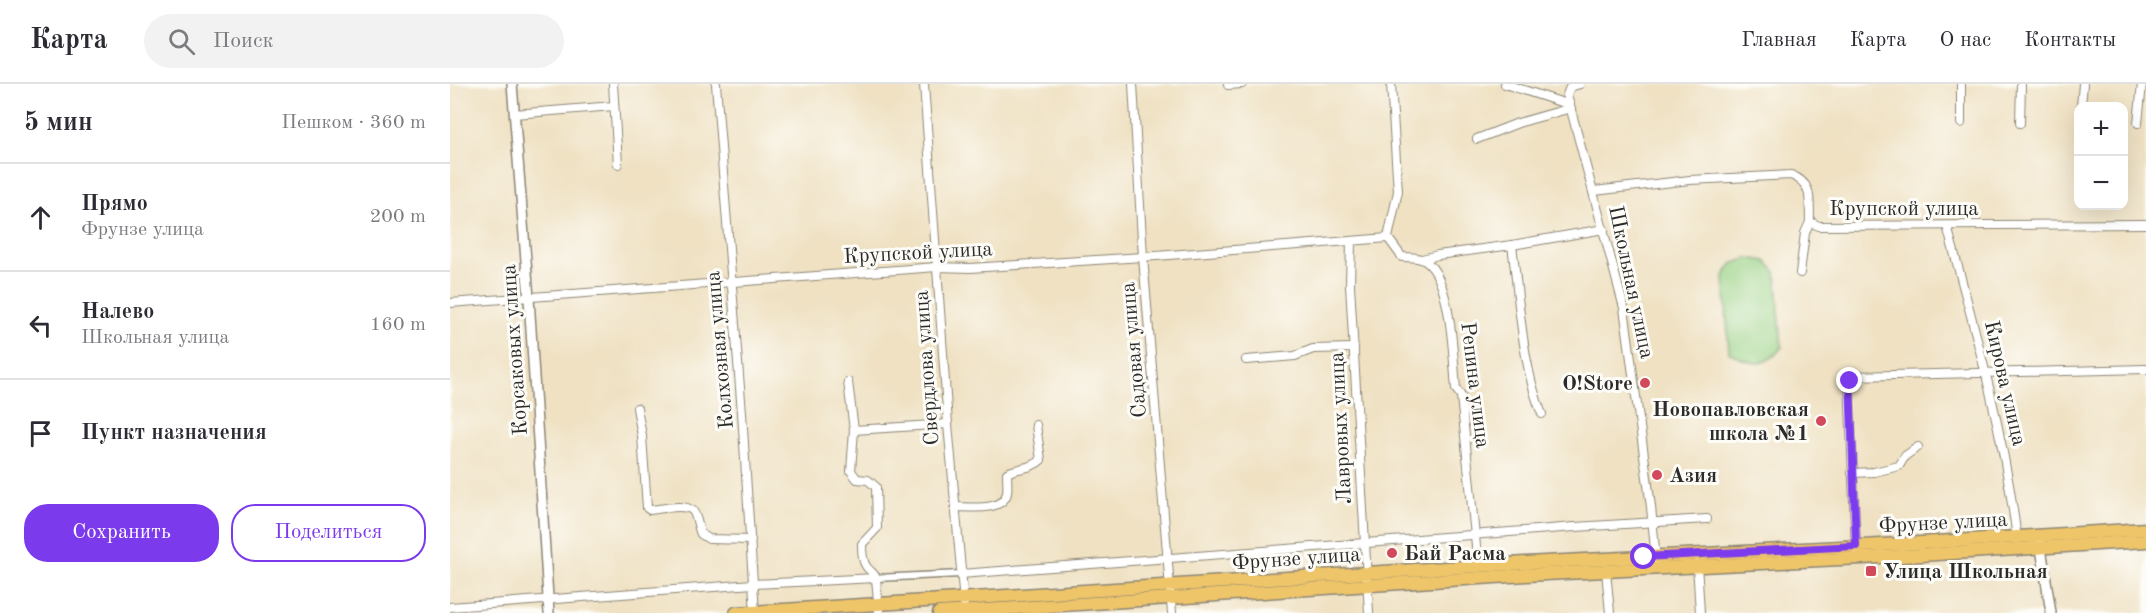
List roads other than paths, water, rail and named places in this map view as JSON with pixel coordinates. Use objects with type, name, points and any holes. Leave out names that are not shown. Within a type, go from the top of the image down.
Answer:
[{"type":"main road","name":"Фрунзе улица","points":[[1365,579],[1478,566],[1655,556],[1697,560],[2018,544],[2146,529]]},
{"type":"main road","name":"Фрунзе улица","points":[[2041,542],[2146,541]]},
{"type":"main road","name":"Фрунзе улица","points":[[736,613],[964,608],[1365,579],[1656,569],[1697,560]]},
{"type":"main road","name":"Фрунзе улица","points":[[939,613],[964,608]]},
{"type":"street","name":"Корсаковых улица","points":[[512,84],[529,298],[549,613]]},
{"type":"street","points":[[613,84],[618,164]]},
{"type":"street","name":"Колхозная улица","points":[[717,84],[755,612]]},
{"type":"street","name":"Свердлова улица","points":[[924,84],[948,424],[964,608]]},
{"type":"street","name":"Садовая улица","points":[[1133,84],[1143,257],[1172,613]]},
{"type":"street","points":[[1228,85],[1242,84]]},
{"type":"street","points":[[1388,238],[1398,191],[1391,84]]},
{"type":"street","points":[[1505,84],[1570,106]]},
{"type":"street","points":[[1570,106],[1567,95],[1570,87],[1580,84]]},
{"type":"street","points":[[1961,123],[1962,84]]},
{"type":"street","points":[[2020,123],[2021,84]]},
{"type":"street","points":[[2081,102],[2083,84]]},
{"type":"street","points":[[2138,123],[2142,84]]},
{"type":"street","points":[[514,114],[614,106]]},
{"type":"street","points":[[1477,139],[1570,106]]},
{"type":"street","name":"Школьная улица","points":[[1570,106],[1624,308],[1653,524],[1656,569]]},
{"type":"street","name":"Крупской улица","points":[[1594,190],[1690,180],[1791,175],[1802,179],[1807,187],[1810,222],[1819,226],[2146,224]]},
{"type":"street","points":[[1800,273],[1805,233],[1810,222]]},
{"type":"street","name":"Кирова улица","points":[[1947,226],[1987,373],[2005,458],[2018,544]]},
{"type":"street","points":[[1422,259],[1604,230]]},
{"type":"street","name":"Крупской улица","points":[[450,303],[937,267],[970,268],[1143,257],[1388,238]]},
{"type":"street","name":"Репина улица","points":[[1388,238],[1402,256],[1422,259],[1440,279],[1448,308],[1456,388],[1461,396],[1478,566]]},
{"type":"street","name":"Лавровых улица","points":[[1351,241],[1350,285],[1365,579],[1369,613]]},
{"type":"street","points":[[1512,245],[1527,354],[1535,397],[1542,414]]},
{"type":"street","points":[[1246,360],[1296,356],[1313,349],[1354,348]]},
{"type":"street","points":[[1856,552],[1852,473],[1850,381],[1852,376],[2146,369]]},
{"type":"street","points":[[848,382],[854,430],[851,455],[853,475],[857,479],[868,480],[876,487],[877,528],[862,544],[863,560],[876,578],[879,609]]},
{"type":"street","points":[[637,408],[642,436],[646,508],[650,510],[685,508],[691,510],[695,514],[701,534],[708,539],[751,540]]},
{"type":"street","points":[[854,430],[948,424]]},
{"type":"street","points":[[955,507],[992,506],[1002,502],[1007,494],[1007,473],[1016,468],[1035,465],[1041,460],[1036,425]]},
{"type":"street","points":[[1852,473],[1874,472],[1899,466],[1905,456],[1918,447]]},
{"type":"street","points":[[450,607],[753,584],[961,574],[1707,519]]},
{"type":"street","points":[[2041,542],[2051,613]]},
{"type":"street","points":[[1697,560],[1700,613]]},
{"type":"street","points":[[1606,572],[1610,613]]},
{"type":"place","name":"O!Store","points":[[1645,383]]},
{"type":"place","name":"Новопавловская школа №1","points":[[1821,421]]},
{"type":"place","name":"Азия","points":[[1657,475]]},
{"type":"place","name":"Бай Расма","points":[[1392,553]]},
{"type":"place","name":"Улица Школьная","points":[[1871,571]]}]
